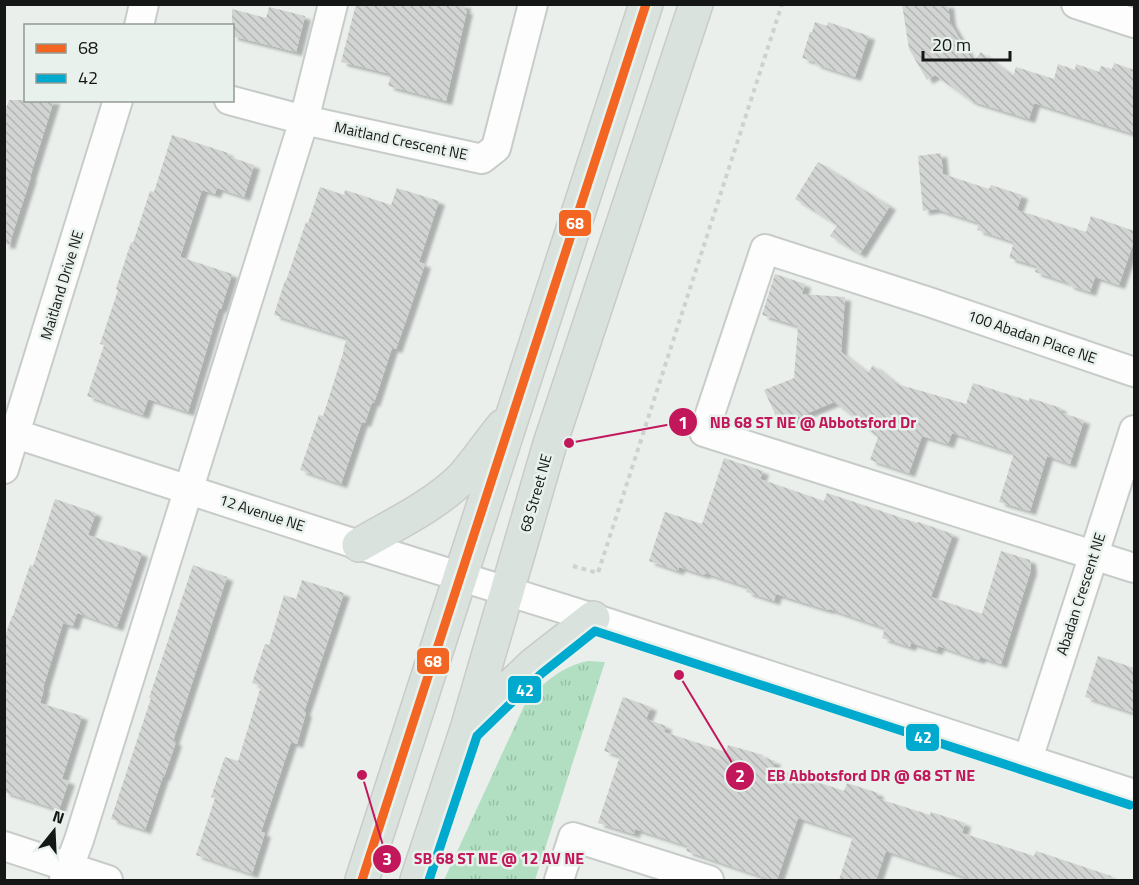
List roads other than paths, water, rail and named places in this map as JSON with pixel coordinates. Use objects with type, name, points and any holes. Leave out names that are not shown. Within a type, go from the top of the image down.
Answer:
[{"type":"main road","points":[[362,880],[646,4]]},
{"type":"main road","name":"68 Street NE","points":[[417,880],[467,729],[549,447],[696,4]]},
{"type":"main road","points":[[359,545],[411,515],[462,477],[515,410]]},
{"type":"main road","points":[[467,729],[533,665],[593,618]]},
{"type":"street","points":[[139,24],[144,4]]},
{"type":"street","points":[[66,874],[79,840],[304,120],[333,4]]},
{"type":"street","name":"Maitland Crescent NE","points":[[234,101],[304,120],[482,159],[496,148],[533,4]]},
{"type":"street","points":[[1076,4],[1134,23]]},
{"type":"street","name":"Maitland Drive NE","points":[[4,469],[117,102]]},
{"type":"street","name":"100 Abadan Place NE","points":[[1094,556],[704,432],[765,249],[1134,372]]},
{"type":"street","name":"Abadan Crescent NE","points":[[1028,759],[1134,430]]},
{"type":"street","name":"12 Avenue NE","points":[[16,434],[1134,794]]},
{"type":"street","points":[[1094,556],[1134,568]]},
{"type":"street","points":[[559,880],[573,837],[709,880]]},
{"type":"street","points":[[4,846],[66,874],[108,880]]},
{"type":"place","name":"NB 68 ST NE @ Abbotsford Dr","points":[[569,443]]},
{"type":"place","name":"EB Abbotsford DR @ 68 ST NE","points":[[679,675]]},
{"type":"place","name":"SB 68 ST NE @ 12 AV NE","points":[[362,775]]}]
